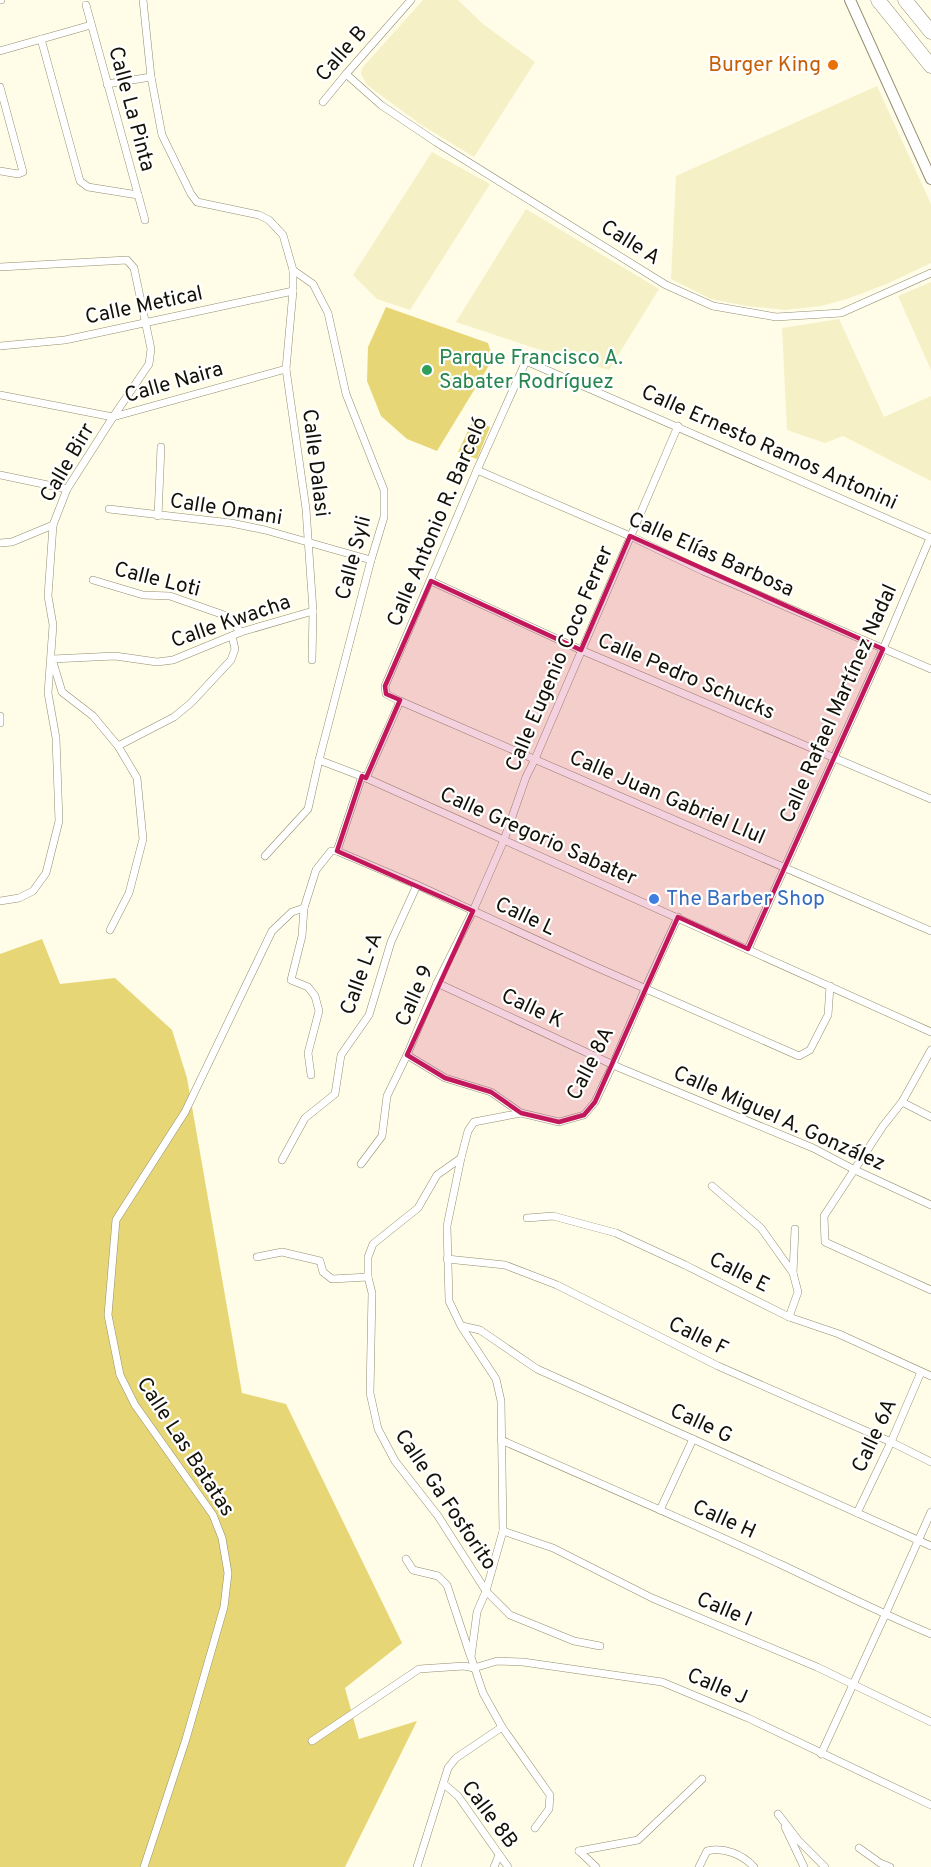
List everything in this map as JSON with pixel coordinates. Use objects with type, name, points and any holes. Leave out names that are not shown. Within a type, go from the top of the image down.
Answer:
[{"type":"highway","points":[[878,0],[931,66]]},
{"type":"highway","points":[[905,0],[931,32]]},
{"type":"street","name":"Calle Dalasi","points":[[142,0],[150,77],[162,135],[186,183],[197,202],[259,215],[269,220],[283,235],[293,270],[286,369],[306,508],[313,611],[312,660]]},
{"type":"street","name":"Calle B","points":[[323,102],[411,0]]},
{"type":"street","points":[[850,0],[931,179]]},
{"type":"street","name":"Calle La Pinta","points":[[86,5],[145,220]]},
{"type":"street","points":[[0,51],[91,25]]},
{"type":"street","points":[[41,39],[80,181],[88,187],[138,195]]},
{"type":"street","name":"Calle A","points":[[346,74],[381,105],[436,142],[666,285],[713,306],[776,317],[840,313],[931,273]]},
{"type":"street","points":[[106,84],[150,77]]},
{"type":"street","points":[[0,87],[23,172],[18,174],[0,171]]},
{"type":"street","name":"Calle Birr","points":[[0,267],[127,260],[134,268],[151,349],[149,364],[68,489],[53,525],[48,596],[53,625],[52,659],[48,693],[56,738],[59,821],[46,873],[33,891],[20,898],[0,901]]},
{"type":"street","name":"Calle Syli","points":[[266,856],[308,808],[384,517],[384,490],[346,394],[328,314],[313,284],[293,270]]},
{"type":"street","name":"Calle Metical","points":[[0,346],[65,340],[293,291]]},
{"type":"street","name":"Calle Ernesto Ramos Antonini","points":[[526,361],[931,538]]},
{"type":"street","name":"Calle Antonio R. Barceló","points":[[390,696],[386,694],[385,686],[526,361]]},
{"type":"street","name":"Calle Naira","points":[[0,394],[113,417],[286,369]]},
{"type":"street","name":"Calle Eugenio Coco Ferrer","points":[[504,840],[526,777],[536,759],[678,426]]},
{"type":"street","points":[[158,516],[161,447]]},
{"type":"street","name":"Calle Elías Barbosa","points":[[477,470],[630,536],[702,571],[931,669]]},
{"type":"street","points":[[0,475],[68,489]]},
{"type":"street","name":"Calle Omani","points":[[109,509],[231,523],[307,541],[371,560]]},
{"type":"street","points":[[0,543],[12,542],[53,525]]},
{"type":"street","name":"Calle Rafael Martínez Nadal","points":[[748,949],[931,538]]},
{"type":"street","name":"Calle Loti","points":[[93,580],[143,595],[170,596],[224,615],[241,632]]},
{"type":"street","name":"Calle Pedro Schucks","points":[[431,581],[581,650],[931,799]]},
{"type":"street","name":"Calle Kwacha","points":[[52,659],[115,656],[157,662],[173,660],[241,632],[313,611]]},
{"type":"street","points":[[118,746],[174,717],[191,704],[231,660],[235,649],[232,636]]},
{"type":"street","points":[[52,659],[62,692],[93,716],[118,746],[137,778],[143,839],[129,893],[110,930]]},
{"type":"street","name":"Calle Juan Gabriel Llul","points":[[390,696],[931,931]]},
{"type":"street","points":[[311,1075],[308,1053],[319,1011],[315,996],[308,987],[291,981],[302,936],[304,908],[316,870],[332,851],[337,851],[364,777],[400,701]]},
{"type":"street","points":[[0,716],[0,723]]},
{"type":"street","name":"Calle Gregorio Sabater","points":[[319,759],[678,917],[931,1032]]},
{"type":"street","name":"Calle 9","points":[[361,1164],[382,1136],[387,1096],[504,840]]},
{"type":"street","name":"Calle L","points":[[337,851],[799,1056],[810,1050],[828,1015],[830,986]]},
{"type":"street","name":"Calle L-A","points":[[282,1160],[305,1118],[335,1094],[341,1055],[369,1016],[391,942],[417,885]]},
{"type":"street","name":"Calle Las Batatas","points":[[144,1867],[202,1685],[224,1607],[228,1573],[222,1538],[213,1515],[135,1405],[120,1375],[108,1315],[116,1220],[185,1113],[272,932],[292,912],[304,908]]},
{"type":"street","name":"Calle 8A","points":[[407,1055],[445,1078],[491,1092],[521,1113],[559,1122],[584,1115],[595,1102],[678,917]]},
{"type":"street","name":"Calle K","points":[[437,983],[613,1064]]},
{"type":"street","points":[[931,1050],[902,1102],[883,1126],[825,1216],[825,1242],[931,1290]]},
{"type":"street","name":"Calle Miguel A. González","points":[[613,1064],[813,1149],[931,1205]]},
{"type":"street","points":[[902,1102],[931,1117]]},
{"type":"street","points":[[471,1657],[477,1612],[486,1591],[503,1531],[501,1401],[496,1380],[449,1301],[447,1226],[468,1131],[474,1122],[521,1113]]},
{"type":"street","name":"Calle Ga Fosforito","points":[[461,1158],[437,1175],[418,1208],[373,1245],[368,1257],[368,1277],[372,1293],[370,1393],[378,1429],[395,1461],[438,1516],[486,1591],[510,1615],[574,1641],[600,1646]]},
{"type":"street","points":[[712,1186],[762,1227],[793,1273]]},
{"type":"street","name":"Calle E","points":[[527,1218],[553,1216],[615,1233],[789,1317],[839,1334],[931,1376]]},
{"type":"street","points":[[789,1317],[798,1292],[793,1273],[795,1228]]},
{"type":"street","points":[[257,1257],[282,1252],[320,1262],[323,1272],[332,1279],[368,1277]]},
{"type":"street","name":"Calle F","points":[[447,1259],[505,1265],[557,1285],[718,1366],[931,1461]]},
{"type":"street","name":"Calle G","points":[[462,1326],[480,1330],[537,1369],[931,1546]]},
{"type":"street","name":"Calle 6A","points":[[857,1513],[891,1442],[921,1371]]},
{"type":"street","points":[[660,1510],[693,1439]]},
{"type":"street","name":"Calle H","points":[[501,1440],[931,1634]]},
{"type":"street","points":[[821,1754],[931,1512]]},
{"type":"street","name":"Calle I","points":[[503,1531],[553,1548],[652,1598],[817,1667],[931,1722]]},
{"type":"street","points":[[406,1559],[413,1570],[438,1576],[447,1585],[483,1693],[502,1727],[550,1796],[549,1809],[535,1828]]},
{"type":"street","name":"Calle J","points":[[312,1741],[419,1669],[464,1666],[474,1668],[497,1661],[523,1662],[662,1682],[748,1718],[931,1804]]},
{"type":"street","points":[[417,1867],[448,1768],[456,1758],[502,1727]]},
{"type":"street","points":[[596,1867],[579,1851],[638,1840],[702,1779]]},
{"type":"street","name":"Calle 8B","points":[[444,1784],[458,1796],[508,1867]]},
{"type":"street","points":[[804,1867],[778,1814],[798,1840],[825,1867]]},
{"type":"street","points":[[699,1867],[707,1851],[719,1848],[747,1859],[754,1867]]},
{"type":"street","points":[[859,1848],[890,1867]]},
{"type":"street","points":[[494,1867],[499,1855]]},
{"type":"highlighted area","points":[[630,536],[883,649],[748,949],[678,917],[595,1102],[584,1115],[571,1120],[559,1122],[521,1113],[491,1092],[445,1078],[407,1055],[473,911],[337,851],[362,776],[366,778],[400,700],[386,694],[385,686],[431,581],[581,650]]},
{"type":"shaded area","points":[[423,0],[458,0],[483,24],[535,62],[474,157],[420,124],[367,85],[361,74],[362,68]]},
{"type":"shaded area","points":[[877,86],[931,204],[931,263],[889,283],[847,299],[821,306],[785,310],[711,299],[671,279],[676,176]]},
{"type":"shaded area","points":[[432,152],[490,184],[410,310],[377,299],[353,275]]},
{"type":"shaded area","points":[[526,209],[659,289],[609,370],[456,322]]},
{"type":"shaded area","points":[[931,282],[931,370],[898,296]]},
{"type":"shaded area","name":"Parque Francisco A. Sabater Rodríguez","points":[[386,307],[488,343],[493,359],[437,451],[407,439],[381,416],[367,381],[368,347]]},
{"type":"shaded area","points":[[839,319],[884,417],[931,396],[931,481],[843,436],[825,443],[787,430],[782,328]]},
{"type":"shaded area","points":[[473,420],[490,427],[477,459],[458,452]]},
{"type":"shaded area","points":[[42,939],[60,984],[115,978],[172,1030],[187,1078],[242,1393],[286,1404],[402,1643],[345,1688],[359,1739],[417,1721],[345,1867],[0,1867],[0,954]]},
{"type":"place","name":"Burger King","points":[[833,65]]},
{"type":"place","name":"Parque Francisco A. Sabater Rodríguez","points":[[427,370]]},
{"type":"place","name":"The Barber Shop","points":[[654,899]]}]
